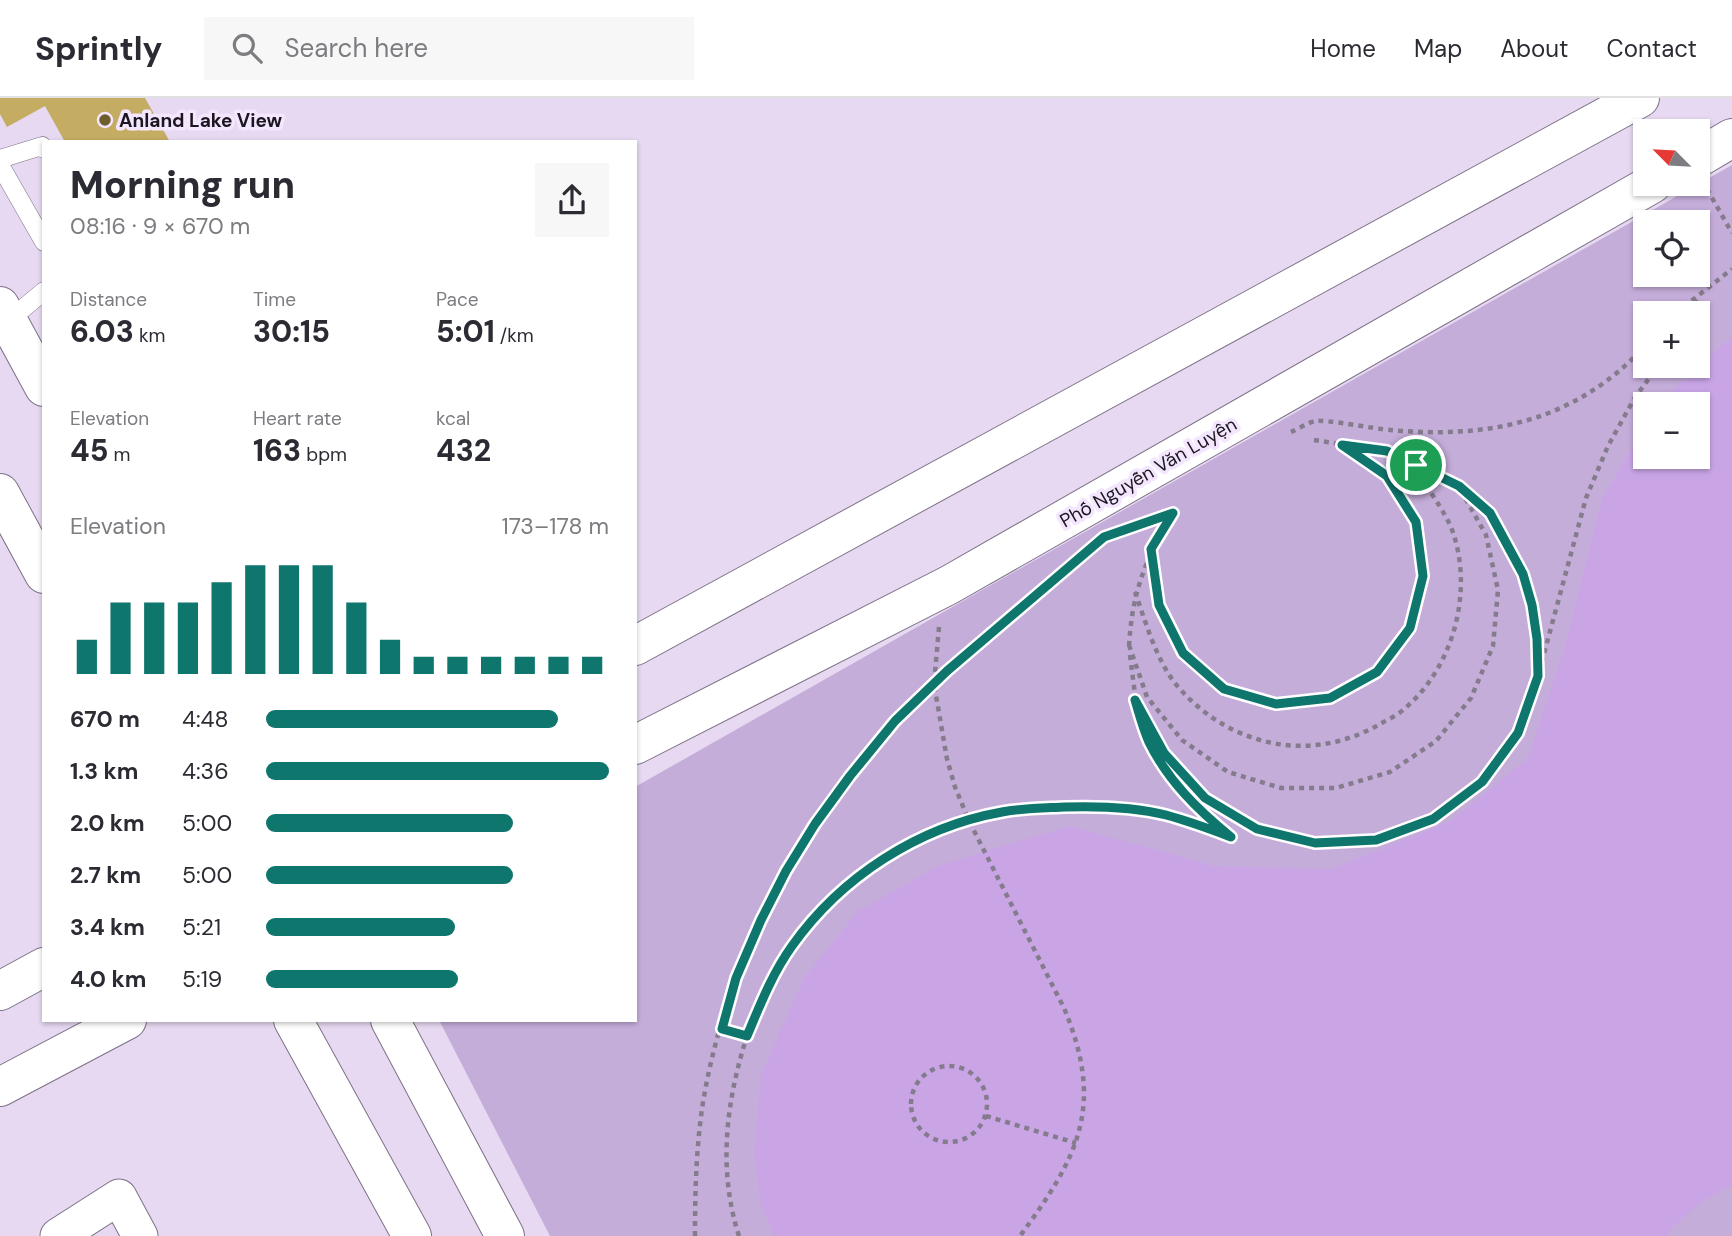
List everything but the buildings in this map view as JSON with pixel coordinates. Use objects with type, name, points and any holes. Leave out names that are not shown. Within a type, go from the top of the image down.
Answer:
[{"type":"main road","points":[[637,645],[1640,98]]},
{"type":"main road","points":[[1710,161],[1732,138]]},
{"type":"main road","name":"Phố Nguyễn Văn Luyện","points":[[637,743],[949,585],[1633,195]]},
{"type":"main road","points":[[4,313],[42,383]]},
{"type":"main road","points":[[0,493],[42,570]]},
{"type":"main road","points":[[0,991],[42,968]]},
{"type":"main road","points":[[0,1087],[123,1022]]},
{"type":"main road","points":[[294,1022],[412,1236]]},
{"type":"main road","points":[[391,1022],[505,1236]]},
{"type":"street","points":[[58,1236],[118,1197],[140,1236]]},
{"type":"lane","points":[[0,159],[42,146]]},
{"type":"lane","points":[[0,165],[42,238]]},
{"type":"lane","points":[[4,313],[42,291]]},
{"type":"path","points":[[1710,189],[1732,233]]},
{"type":"path","points":[[1692,301],[1732,269]]},
{"type":"path","points":[[1697,301],[1702,293]]},
{"type":"path","points":[[1287,434],[1317,420],[1363,428],[1450,433],[1502,427],[1555,412],[1601,385],[1633,357]]},
{"type":"path","points":[[1135,700],[1164,753],[1205,798],[1257,829],[1315,843],[1376,840],[1433,819],[1482,782],[1518,733],[1538,676],[1586,498],[1621,422],[1649,378]]},
{"type":"path","points":[[1314,440],[1387,451],[1459,486],[1490,513],[1523,574],[1536,627],[1538,676]]},
{"type":"path","points":[[1151,549],[1159,605],[1183,653],[1224,689],[1276,704],[1330,698],[1377,672],[1410,628],[1423,576],[1416,522],[1387,476],[1342,445]]},
{"type":"path","points":[[1135,592],[1153,643],[1178,687],[1214,721],[1260,741],[1310,747],[1359,736],[1403,711],[1436,673],[1457,626],[1461,576],[1451,527],[1425,484],[1387,451]]},
{"type":"path","points":[[1129,645],[1147,697],[1182,740],[1228,772],[1281,788],[1336,788],[1390,772],[1436,741],[1471,698],[1493,646],[1498,590],[1486,535],[1459,486]]},
{"type":"path","points":[[695,1236],[696,1177],[702,1108],[736,978],[786,871],[815,824],[895,721],[934,684],[1104,537],[1173,513],[1151,549],[1135,592],[1129,645],[1135,700],[1148,740],[1170,778],[1198,810],[1231,837],[1165,815],[1087,806],[1002,812],[912,842],[869,868],[835,897],[793,945],[766,990],[747,1036],[733,1082],[727,1130],[726,1176],[731,1210],[739,1236]]},
{"type":"path","points":[[949,585],[941,613],[934,684],[947,759],[969,821],[1032,941],[1074,1031],[1082,1063],[1083,1107],[1073,1153],[1051,1194],[1020,1236]]},
{"type":"path","points":[[722,1029],[747,1036]]},
{"type":"path","points":[[959,1067],[979,1080],[988,1103],[986,1116],[980,1127],[959,1141],[933,1139],[915,1122],[911,1109],[916,1085],[924,1075],[934,1069],[959,1067]]},
{"type":"path","points":[[986,1116],[1076,1143]]},
{"type":"shaded area","points":[[1732,165],[1732,1236],[550,1236],[440,1022],[637,1022],[637,786],[1633,221],[1633,287],[1710,287],[1710,210],[1653,210],[1677,196],[1710,196],[1710,177]]},
{"type":"shaded area","points":[[1732,336],[1732,1186],[1696,1207],[1666,1236],[774,1236],[761,1205],[754,1153],[761,1074],[804,978],[858,911],[940,865],[1069,826],[1215,866],[1331,869],[1451,821],[1528,758],[1565,646],[1602,499],[1633,446],[1633,469],[1710,469],[1710,392],[1670,392],[1686,378],[1710,378],[1710,356]]},
{"type":"place","name":"Anland Lake View","points":[[105,120]]},
{"type":"route","points":[[1342,445],[1387,451],[1416,465],[1459,486],[1490,513],[1523,574],[1532,605],[1537,639],[1538,676],[1518,733],[1482,782],[1433,819],[1376,840],[1315,843],[1257,829],[1205,798],[1164,753],[1135,700],[1148,740],[1170,778],[1198,810],[1231,837],[1165,815],[1087,806],[1002,812],[958,824],[912,842],[869,868],[835,897],[793,945],[766,990],[747,1036],[722,1029],[736,978],[761,920],[786,871],[815,824],[850,776],[895,721],[947,671],[1104,537],[1173,513],[1151,549],[1159,605],[1183,653],[1224,689],[1276,704],[1330,698],[1377,672],[1410,628],[1423,576],[1416,522],[1387,476],[1342,445]]}]
